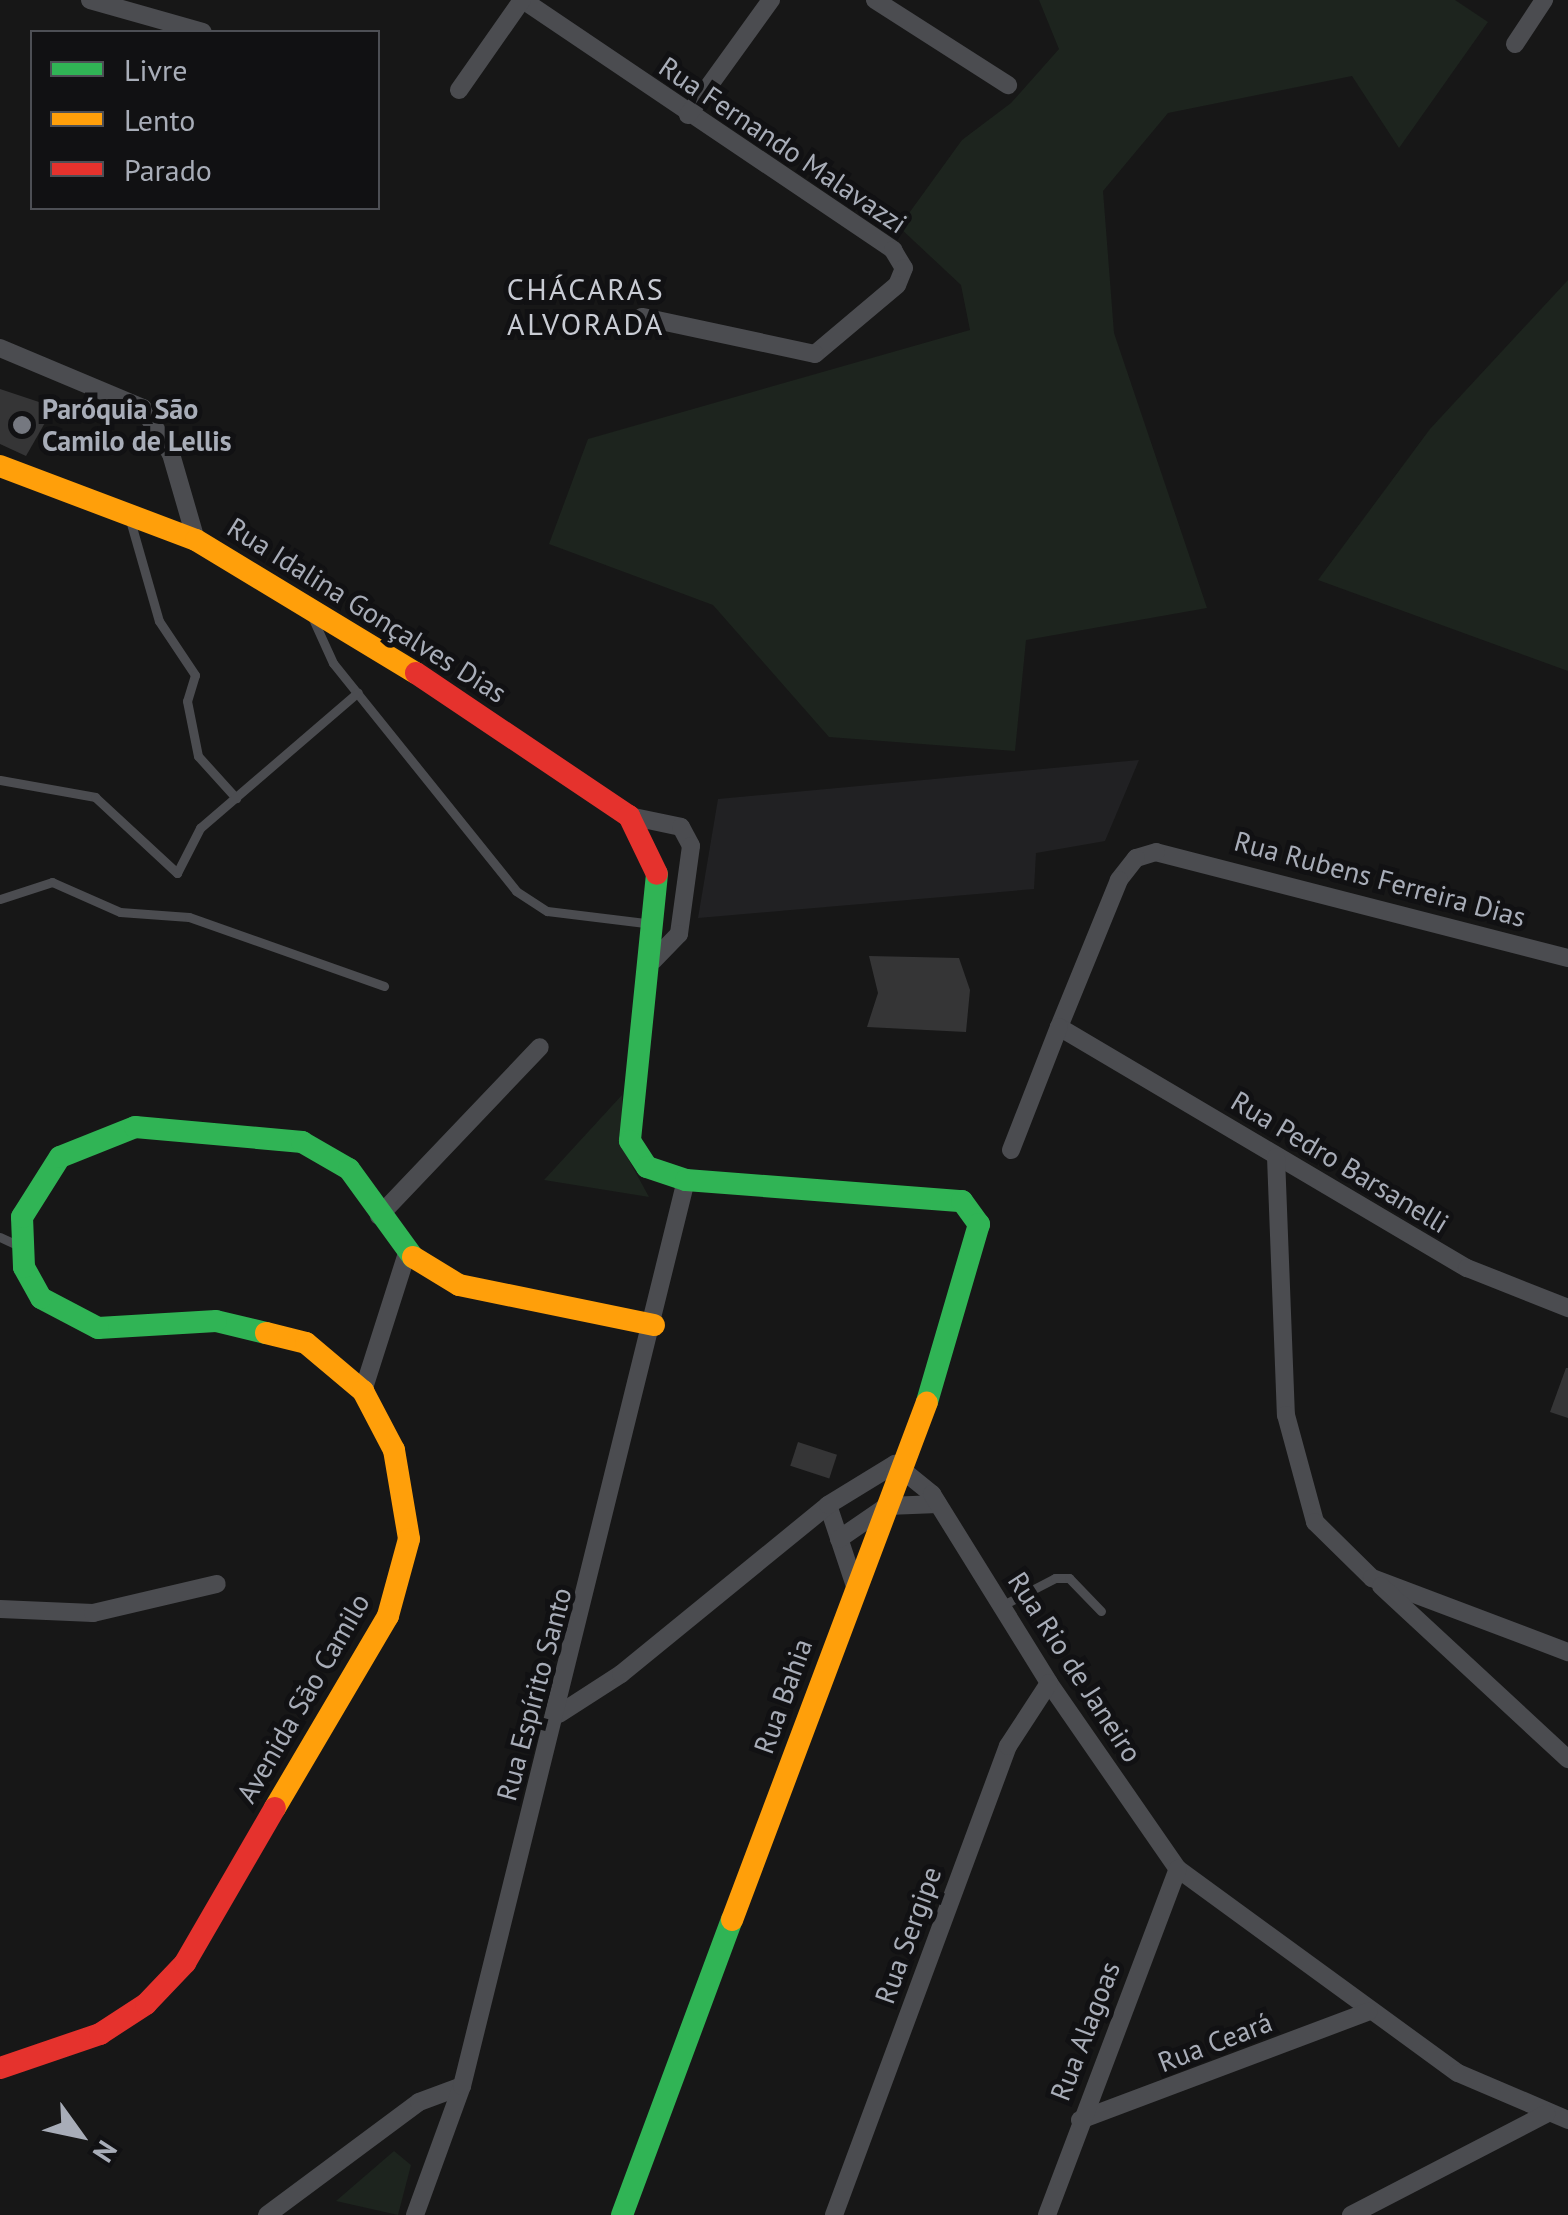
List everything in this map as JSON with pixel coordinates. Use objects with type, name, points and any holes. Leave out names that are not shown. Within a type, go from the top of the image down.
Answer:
[{"type":"street","points":[[90,0],[196,30]]},
{"type":"street","points":[[459,90],[523,0]]},
{"type":"street","name":"Rua Fernando Malavazzi","points":[[523,0],[893,250],[904,268],[897,285],[814,354],[642,318]]},
{"type":"street","points":[[688,115],[771,0]]},
{"type":"street","points":[[875,0],[1008,86]]},
{"type":"street","points":[[1515,44],[1544,0]]},
{"type":"street","points":[[0,348],[144,408],[171,454],[196,540]]},
{"type":"street","name":"Rua Idalina Gonçalves Dias","points":[[0,466],[129,518],[196,540],[306,602],[629,816],[681,827],[692,846],[679,934],[653,962]]},
{"type":"street","name":"Rua Idalina Gonçalves Dias","points":[[629,816],[657,862],[653,962]]},
{"type":"street","name":"Rua Rubens Ferreira Dias","points":[[1059,1027],[1118,880],[1136,858],[1178,852],[1568,958]]},
{"type":"street","points":[[653,962],[630,1141],[647,1168],[686,1180]]},
{"type":"street","points":[[1011,1150],[1059,1027]]},
{"type":"street","name":"Rua Pedro Barsanelli","points":[[1059,1027],[1467,1268],[1568,1308]]},
{"type":"street","points":[[380,1216],[540,1048]]},
{"type":"street","name":"Avenida São Camilo","points":[[0,2068],[100,2034],[146,2004],[186,1964],[388,1616],[409,1539],[394,1450],[362,1391],[306,1343],[272,1328],[74,1321],[41,1298],[11,1242],[30,1196],[60,1156],[135,1128],[302,1142],[349,1169],[407,1253],[459,1284],[654,1325]]},
{"type":"street","points":[[1276,1157],[1286,1415],[1297,1480],[1338,1552],[1372,1578],[1568,1759]]},
{"type":"street","name":"Rua Bahia","points":[[622,2215],[887,1506],[907,1474],[925,1389],[976,1243],[979,1224],[962,1202],[686,1180]]},
{"type":"street","name":"Rua Espírito Santo","points":[[416,2215],[462,2086],[559,1714],[686,1180]]},
{"type":"street","points":[[362,1391],[407,1253]]},
{"type":"street","points":[[559,1714],[622,1674],[828,1505],[886,1466],[907,1474]]},
{"type":"street","name":"Rua Rio de Janeiro","points":[[907,1474],[938,1504],[1049,1683],[1178,1868],[1368,2012],[1458,2073],[1546,2114],[1568,2120]]},
{"type":"street","points":[[839,1539],[887,1506],[938,1504]]},
{"type":"street","points":[[828,1505],[856,1589]]},
{"type":"street","points":[[1372,1578],[1568,1652]]},
{"type":"street","points":[[0,1610],[93,1613],[217,1584]]},
{"type":"street","name":"Rua Sergipe","points":[[834,2215],[1008,1746],[1049,1683]]},
{"type":"street","name":"Rua Alagoas","points":[[1046,2215],[1178,1868]]},
{"type":"street","name":"Rua Ceará","points":[[1080,2120],[1368,2012]]},
{"type":"street","points":[[266,2215],[403,2113],[462,2086]]},
{"type":"street","points":[[1351,2215],[1546,2114]]},
{"type":"lane","points":[[129,518],[159,621],[195,675],[187,700],[198,756],[236,798]]},
{"type":"lane","points":[[306,602],[333,663],[470,840],[530,902],[564,914],[656,924]]},
{"type":"lane","points":[[0,780],[95,797],[176,873],[200,828],[358,692]]},
{"type":"lane","points":[[0,900],[52,882],[120,912],[189,917],[384,986]]},
{"type":"lane","points":[[1001,1606],[1055,1578],[1069,1578],[1101,1611]]},
{"type":"shaded area","points":[[1039,0],[1455,0],[1488,22],[1399,148],[1352,76],[1168,113],[1103,191],[1114,333],[1207,608],[1026,640],[1015,751],[829,737],[713,605],[549,544],[588,439],[970,330],[961,285],[899,227],[962,140],[1011,103],[1059,49]]},
{"type":"shaded area","points":[[1568,280],[1568,671],[1318,580],[1430,429]]},
{"type":"shaded area","points":[[1139,760],[1105,841],[1036,853],[1034,889],[698,918],[718,799]]},
{"type":"shaded area","points":[[622,1095],[625,1153],[649,1197],[544,1180]]},
{"type":"shaded area","points":[[394,2151],[411,2165],[398,2215],[336,2201]]},
{"type":"building","name":"Paróquia São Camilo de Lellis","points":[[0,389],[54,407],[26,456],[0,444]]},
{"type":"building","points":[[869,956],[959,958],[970,990],[966,1032],[867,1027],[878,993]]},
{"type":"building","points":[[1568,1368],[1568,1418],[1550,1412]]},
{"type":"building","points":[[798,1442],[837,1455],[829,1478],[790,1466]]},
{"type":"traffic: fast","points":[[657,874],[630,1141],[647,1167],[686,1180],[962,1201],[979,1224],[927,1402]]},
{"type":"traffic: fast","points":[[266,1333],[216,1321],[98,1328],[41,1298],[24,1267],[22,1217],[60,1157],[135,1127],[302,1142],[349,1169],[413,1257]]},
{"type":"traffic: fast","points":[[622,2215],[732,1920]]},
{"type":"traffic: slow","points":[[0,466],[196,540],[416,673]]},
{"type":"traffic: slow","points":[[413,1257],[459,1285],[654,1325]]},
{"type":"traffic: slow","points":[[266,1333],[306,1343],[363,1391],[394,1450],[409,1539],[388,1616],[275,1808]]},
{"type":"traffic: slow","points":[[732,1920],[927,1402]]},
{"type":"traffic: jam","points":[[416,673],[629,816],[657,874]]},
{"type":"traffic: jam","points":[[0,2068],[100,2034],[146,2004],[185,1963],[275,1808]]},
{"type":"place","name":"Paróquia São Camilo de Lellis","points":[[22,425]]},
{"type":"district","name":"CHÁCARAS ALVORADA","points":[[586,306]]}]
